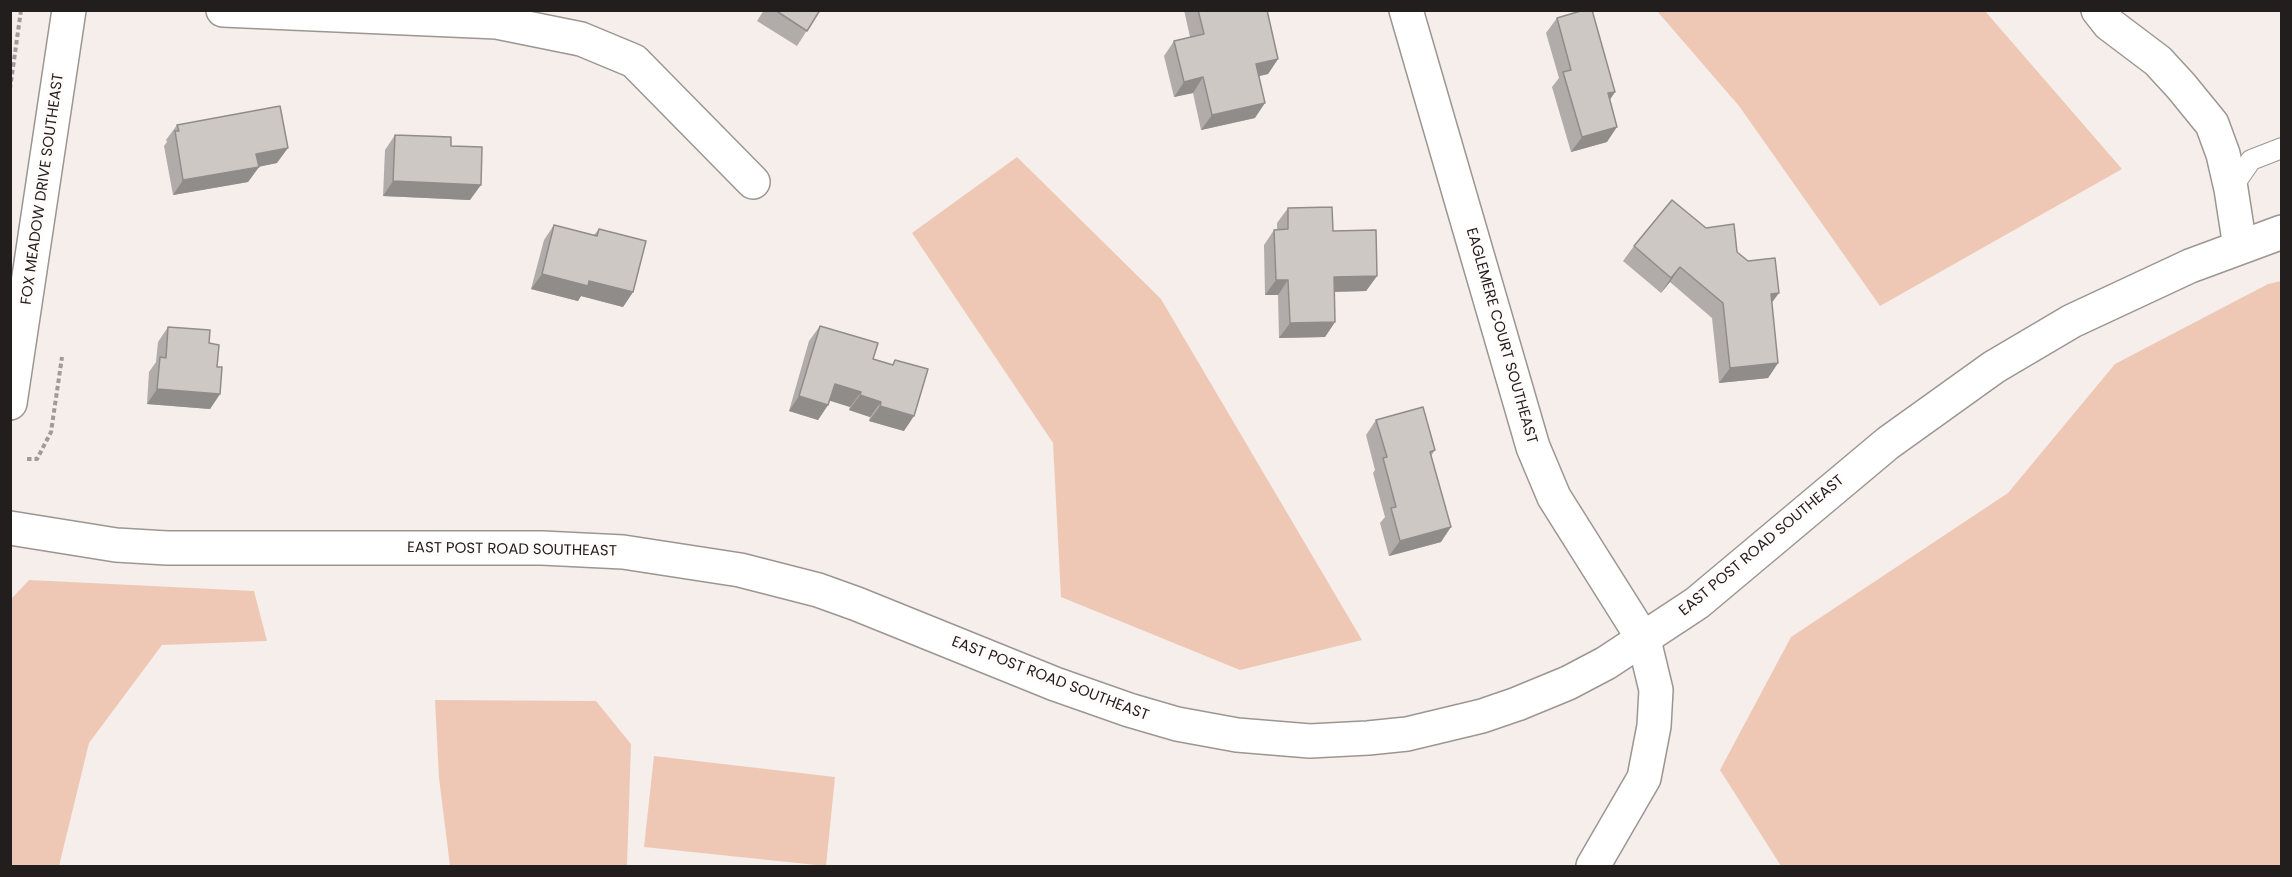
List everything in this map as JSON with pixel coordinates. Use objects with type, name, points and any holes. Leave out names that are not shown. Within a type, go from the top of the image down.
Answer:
[{"type":"main road","name":"FOX MEADOW DRIVE SOUTHEAST","points":[[10,403],[69,10]]},
{"type":"main road","points":[[223,10],[497,22],[580,39],[634,61],[753,182]]},
{"type":"main road","name":"EAGLEMERE COURT SOUTHEAST","points":[[1406,10],[1533,447],[1554,497],[1644,640],[1656,690],[1654,726],[1644,778],[1593,867]]},
{"type":"main road","points":[[2098,10],[2109,24],[2158,61],[2212,124],[2223,154],[2240,247]]},
{"type":"main road","name":"EAST POST ROAD SOUTHEAST","points":[[10,528],[116,545],[167,549],[542,548],[624,552],[740,570],[818,590],[1055,684],[1177,724],[1237,735],[1310,741],[1407,734],[1482,716],[1568,682],[1644,640],[1697,603],[1888,443],[1994,368],[2072,321],[2190,266],[2282,232]]},
{"type":"lane","points":[[2230,189],[2251,160],[2282,148]]},
{"type":"path","points":[[10,89],[21,10]]},
{"type":"path","points":[[27,459],[37,459],[51,432],[62,357]]},
{"type":"shaded area","points":[[1657,11],[1985,11],[2122,169],[1880,306],[1739,106]]},
{"type":"shaded area","points":[[1017,157],[1161,299],[1362,640],[1240,670],[1061,597],[1053,443],[912,233]]},
{"type":"shaded area","points":[[2281,281],[2281,866],[1781,866],[1720,770],[1791,637],[2008,493],[2115,364],[2268,284]]},
{"type":"shaded area","points":[[29,580],[254,591],[267,641],[162,645],[89,743],[59,866],[11,866],[11,599]]},
{"type":"shaded area","points":[[435,700],[596,701],[631,744],[627,866],[450,866],[439,778]]},
{"type":"shaded area","points":[[654,756],[835,777],[826,866],[644,847]]},
{"type":"building","points":[[775,10],[820,10],[807,31]]},
{"type":"building","points":[[1198,10],[1267,10],[1278,59],[1256,64],[1265,103],[1212,115],[1203,77],[1184,82],[1174,41],[1204,34]]},
{"type":"building","points":[[1592,10],[1615,92],[1608,93],[1617,127],[1582,137],[1563,72],[1571,70],[1557,18]]},
{"type":"building","points":[[280,106],[288,148],[256,154],[259,167],[183,180],[175,131],[179,131],[177,125]]},
{"type":"building","points":[[395,135],[451,137],[451,146],[482,147],[481,185],[393,181]]},
{"type":"building","points":[[1672,200],[1706,228],[1734,224],[1737,252],[1748,261],[1775,258],[1779,293],[1771,294],[1778,363],[1730,368],[1723,303],[1680,267],[1671,278],[1634,246]]},
{"type":"building","points":[[1332,207],[1333,231],[1376,230],[1377,276],[1334,277],[1335,322],[1290,323],[1288,280],[1276,280],[1274,230],[1288,229],[1288,208]]},
{"type":"building","points":[[554,225],[597,236],[599,229],[646,241],[633,292],[589,281],[588,286],[542,274]]},
{"type":"building","points":[[820,326],[878,343],[873,359],[893,365],[895,360],[928,369],[914,416],[880,406],[881,402],[860,395],[861,392],[835,384],[828,405],[799,396]]},
{"type":"building","points":[[168,327],[210,330],[209,343],[219,345],[217,367],[222,367],[220,394],[157,389],[160,357],[166,358]]},
{"type":"building","points":[[1423,407],[1435,450],[1430,452],[1451,527],[1400,541],[1391,508],[1396,507],[1383,458],[1387,457],[1376,420]]}]
